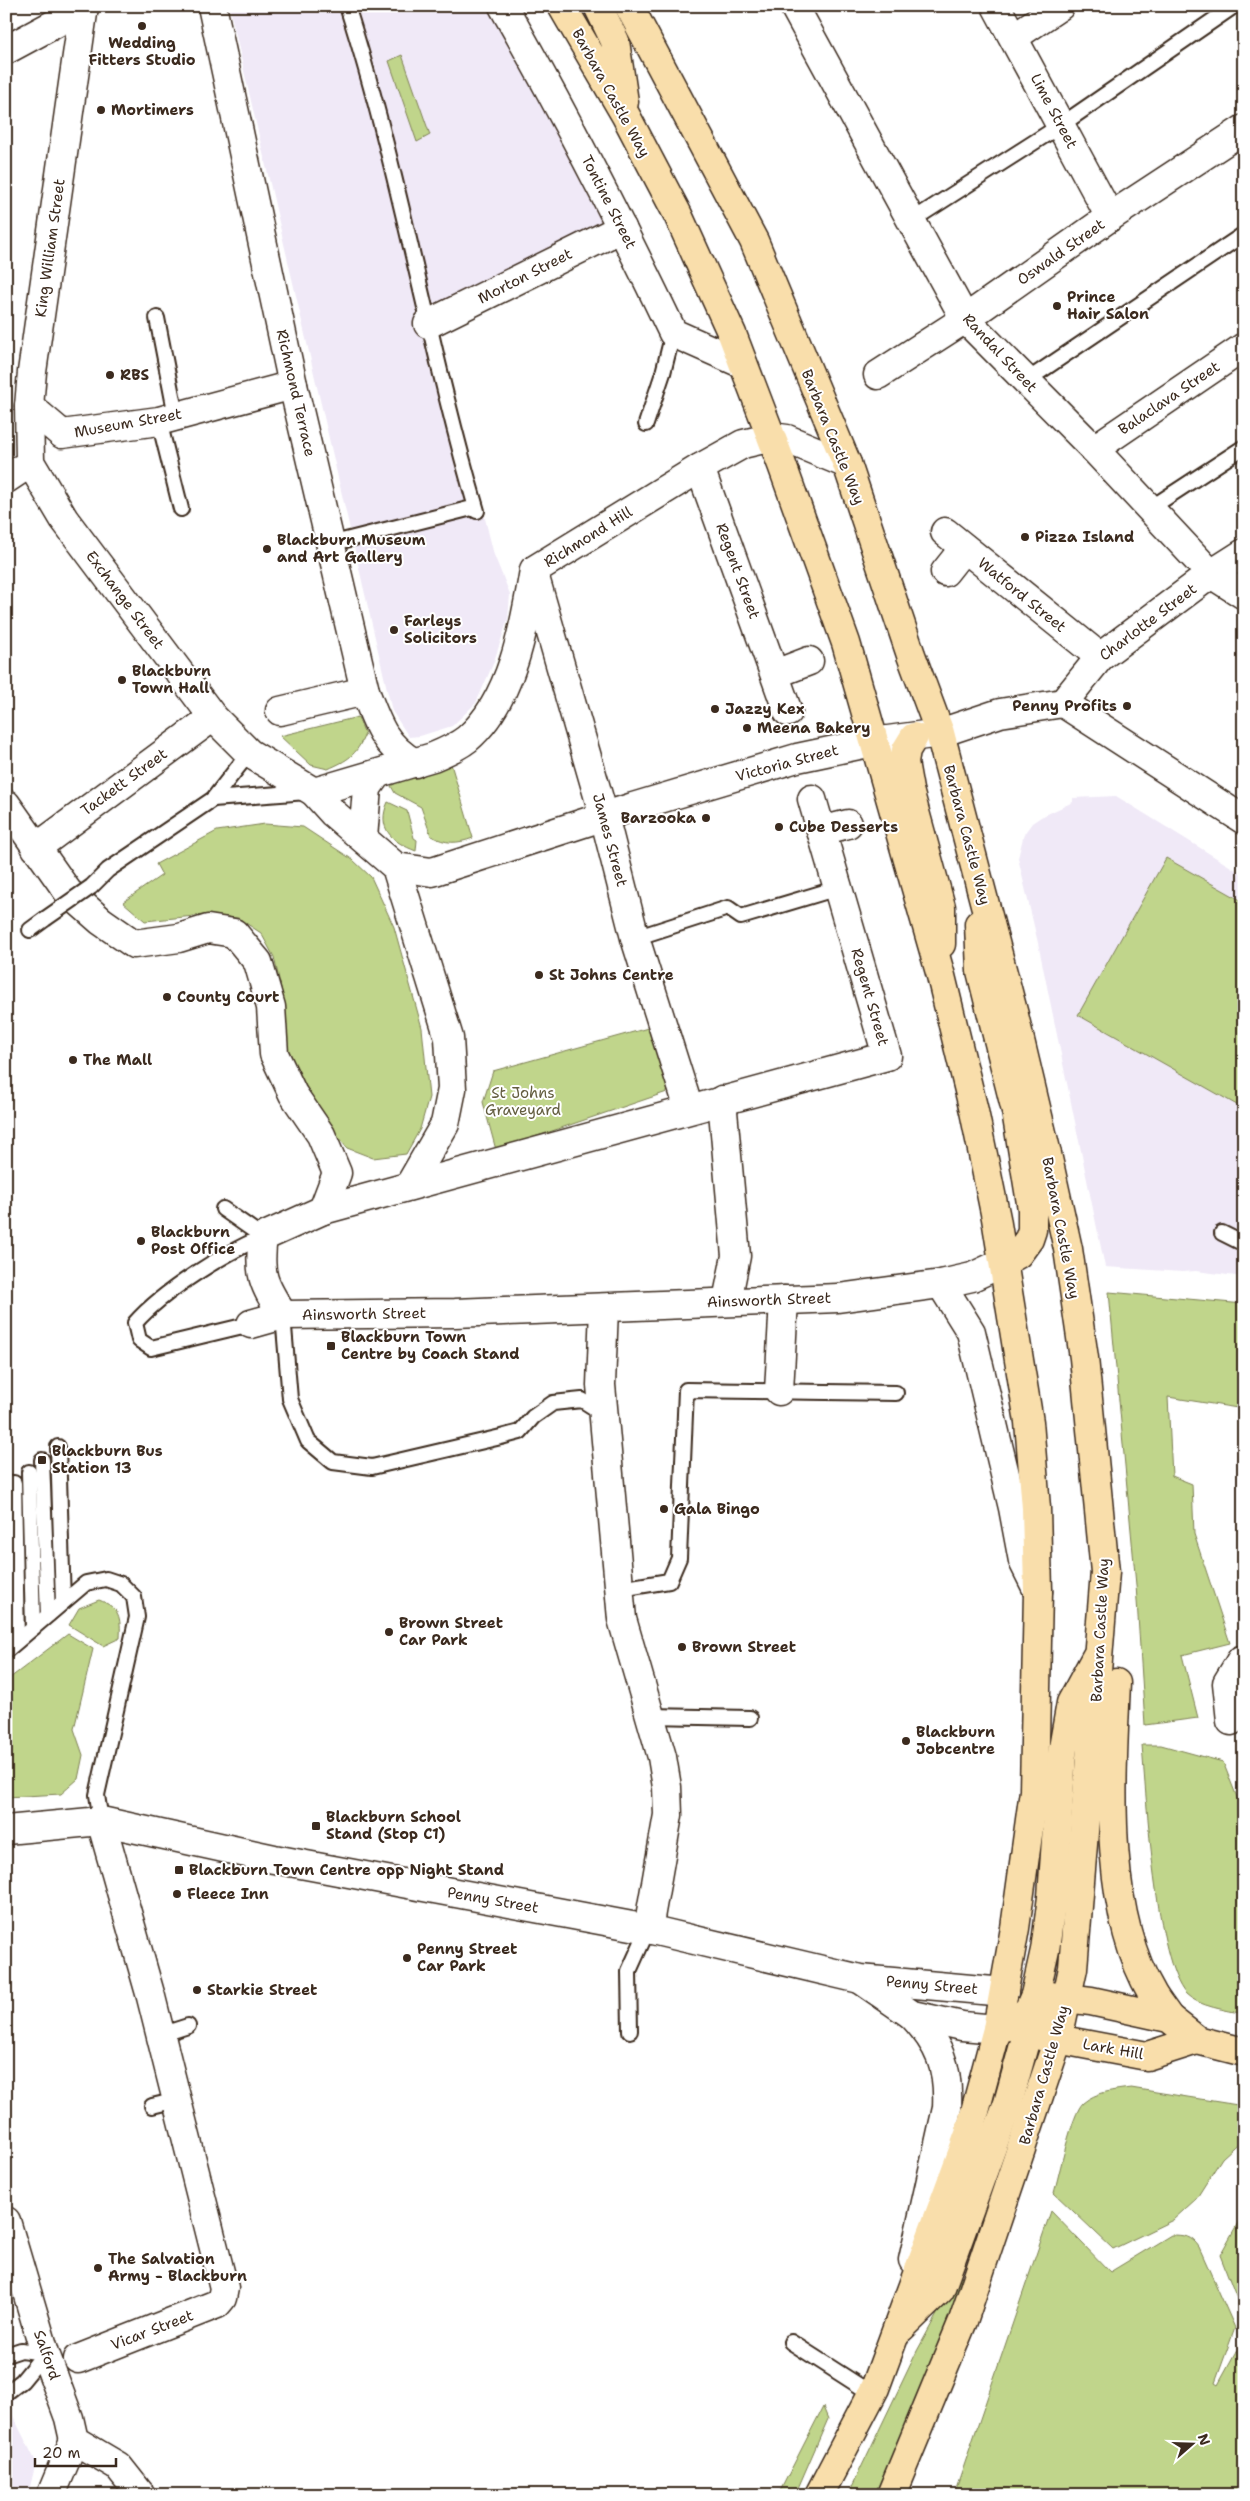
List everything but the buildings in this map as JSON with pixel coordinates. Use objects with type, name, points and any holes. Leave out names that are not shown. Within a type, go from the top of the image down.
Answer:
[{"type":"highway","name":"Barbara Castle Way","points":[[562,6],[626,116],[678,215],[744,364],[846,643],[941,976],[974,1111],[1004,1262],[1029,1422],[1036,1508],[1038,1591],[1034,1791],[1015,1928],[998,2029],[969,2134],[896,2333],[872,2394],[819,2495]]},
{"type":"highway","points":[[598,6],[615,41],[626,116]]},
{"type":"highway","name":"Barbara Castle Way","points":[[629,6],[754,241],[847,464],[911,656],[940,733],[1014,1015],[1068,1249],[1084,1358],[1105,1572],[1101,1648],[1076,1947],[1058,2039],[963,2321],[891,2495]]},
{"type":"highway","points":[[914,737],[906,750],[904,762],[909,790],[941,907],[941,976]]},
{"type":"highway","points":[[977,875],[981,970],[1016,1111],[1032,1209],[1032,1230],[1028,1240],[1018,1254],[1004,1262]]},
{"type":"highway","points":[[1105,1572],[1117,1647],[1114,1732],[1114,1839],[1119,1889],[1141,1971],[1152,1994],[1170,2018],[1197,2040],[1244,2052]]},
{"type":"highway","points":[[998,2029],[1009,2026],[1020,2018],[1030,2009],[1036,1995],[1046,1950],[1052,1897],[1062,1754],[1071,1703],[1101,1648]]},
{"type":"highway","points":[[1004,1992],[1067,1997],[1170,2018]]},
{"type":"highway","points":[[896,2333],[940,2290],[1008,2103],[1027,2034],[1041,2011],[1050,2004],[1067,1997]]},
{"type":"highway","name":"Lark Hill","points":[[998,2029],[1147,2056],[1197,2040]]},
{"type":"street","name":"Richmond Terrace","points":[[212,6],[294,385],[366,691],[379,730],[391,745],[415,764]]},
{"type":"street","name":"Tontine Street","points":[[503,6],[545,80],[622,228],[673,333]]},
{"type":"street","name":"Randal Street","points":[[794,6],[965,319],[1094,450],[1211,574],[1244,595]]},
{"type":"street","name":"Lime Street","points":[[996,6],[1110,217]]},
{"type":"street","points":[[1014,37],[1060,6]]},
{"type":"street","points":[[6,50],[84,7]]},
{"type":"street","name":"King William Street","points":[[19,470],[84,7]]},
{"type":"street","name":"Oswald Street","points":[[878,375],[965,319],[1110,217],[1244,129]]},
{"type":"street","name":"Morton Street","points":[[428,324],[622,228]]},
{"type":"street","points":[[673,333],[744,364]]},
{"type":"street","name":"Balaclava Street","points":[[1094,450],[1244,347]]},
{"type":"street","name":"Museum Street","points":[[29,406],[62,434],[167,418],[294,385]]},
{"type":"street","name":"Richmond Hill","points":[[314,792],[415,764],[451,750],[467,738],[489,714],[502,690],[517,650],[527,614],[534,570],[700,468],[743,444],[772,437],[787,439],[847,464]]},
{"type":"street","name":"Regent Street","points":[[700,468],[788,712]]},
{"type":"street","name":"Exchange Street","points":[[19,470],[64,519],[213,717],[249,753],[314,792],[333,812],[396,867]]},
{"type":"street","name":"Watford Street","points":[[945,572],[955,540],[1100,657]]},
{"type":"street","name":"Charlotte Street","points":[[1063,703],[1100,657],[1211,574],[1244,553]]},
{"type":"street","name":"James Street","points":[[534,570],[541,604],[604,816],[635,938],[689,1108]]},
{"type":"street","points":[[775,674],[809,661]]},
{"type":"street","points":[[280,712],[366,691]]},
{"type":"street","points":[[1063,703],[1244,820]]},
{"type":"street","name":"Victoria Street","points":[[396,867],[432,872],[604,816],[797,758],[873,742],[940,733],[1000,713],[1063,703]]},
{"type":"street","name":"Tackett Street","points":[[36,848],[213,717]]},
{"type":"street","points":[[363,838],[367,788],[377,774]]},
{"type":"street","name":"Regent Street","points":[[722,1100],[887,1056],[812,798]]},
{"type":"street","points":[[6,804],[68,892],[101,921],[134,944],[180,938],[208,929],[234,933],[258,962],[271,1007],[274,1054],[293,1094],[321,1135],[338,1173],[323,1210]]},
{"type":"street","points":[[821,831],[848,824]]},
{"type":"street","points":[[396,867],[449,1038],[452,1090],[445,1124],[409,1186]]},
{"type":"street","points":[[263,1237],[323,1210],[722,1100],[736,1256],[727,1301]]},
{"type":"street","name":"Ainsworth Street","points":[[263,1237],[260,1262],[266,1288],[283,1315],[604,1308],[727,1301],[838,1298],[941,1284],[972,1277],[1004,1262]]},
{"type":"street","name":"Barbara Castle Way","points":[[941,1284],[971,1332],[1013,1508],[1023,1561],[1038,1591]]},
{"type":"street","points":[[779,1391],[784,1300]]},
{"type":"street","points":[[604,1308],[601,1385],[622,1619],[666,1780],[668,1815],[648,1929]]},
{"type":"street","points":[[251,1324],[283,1315]]},
{"type":"street","points":[[1231,1721],[1227,1683],[1241,1660],[1244,1660]]},
{"type":"street","points":[[101,1821],[160,2035]]},
{"type":"street","name":"Penny Street","points":[[6,1830],[101,1821],[274,1859],[648,1929],[860,1979],[1004,1992]]},
{"type":"street","name":"Penny Street","points":[[860,1979],[912,2015],[962,2026],[998,2029]]},
{"type":"street","name":"Barbara Castle Way","points":[[896,2333],[947,2108],[948,2083],[938,2049],[928,2033],[912,2015]]},
{"type":"street","name":"Vicar Street","points":[[78,2359],[206,2309],[222,2298],[224,2288],[222,2275],[164,2103],[160,2035]]},
{"type":"street","name":"Salford","points":[[6,2221],[13,2274],[69,2418],[74,2440]]},
{"type":"street","points":[[51,2495],[74,2440],[118,2466],[141,2495]]},
{"type":"lane","points":[[330,544],[472,508],[477,511],[452,424],[371,80],[347,6]]},
{"type":"lane","points":[[911,221],[1061,125],[1234,6]]},
{"type":"lane","points":[[1026,380],[1244,234]]},
{"type":"lane","points":[[157,318],[167,418],[181,509]]},
{"type":"lane","points":[[646,424],[663,373],[673,333]]},
{"type":"lane","points":[[1149,509],[1244,447]]},
{"type":"lane","points":[[30,930],[92,888],[108,870],[213,799],[249,753]]},
{"type":"lane","points":[[213,799],[314,792]]},
{"type":"lane","points":[[635,938],[728,908],[741,917],[838,888]]},
{"type":"lane","points":[[223,1209],[263,1237]]},
{"type":"lane","points":[[1222,1233],[1244,1244]]},
{"type":"lane","points":[[251,1324],[151,1348],[139,1340],[136,1323],[148,1309],[232,1250],[263,1237]]},
{"type":"lane","points":[[283,1315],[290,1399],[308,1441],[333,1462],[372,1467],[501,1438],[520,1432],[533,1417],[553,1403],[582,1400],[604,1414]]},
{"type":"lane","points":[[620,1589],[669,1580],[680,1558],[686,1390],[896,1393]]},
{"type":"lane","points":[[58,1447],[63,1602]]},
{"type":"lane","points":[[42,1460],[48,1615]]},
{"type":"lane","points":[[28,1472],[33,1628]]},
{"type":"lane","points":[[14,1482],[17,1641]]},
{"type":"lane","points":[[6,1651],[86,1583],[106,1579],[121,1584],[134,1597],[138,1617],[97,1795],[101,1821]]},
{"type":"lane","points":[[650,1716],[750,1718]]},
{"type":"lane","points":[[630,2031],[629,1971],[648,1929]]},
{"type":"lane","points":[[160,2035],[188,2026]]},
{"type":"lane","points":[[791,2342],[872,2394]]},
{"type":"lane","points":[[6,2355],[22,2350],[45,2353]]},
{"type":"lane","points":[[6,2393],[22,2381],[45,2353]]},
{"type":"shaded area","points":[[229,6],[515,6],[625,213],[434,312],[494,555],[510,594],[508,619],[493,664],[476,703],[452,726],[420,736],[409,737],[392,711]]},
{"type":"shaded area","points":[[1116,796],[1244,875],[1244,1277],[1196,1271],[1182,1272],[1105,1267],[1038,943],[1018,858],[1024,834],[1032,823],[1041,817],[1073,802],[1073,798]]},
{"type":"shaded area","points":[[6,2374],[19,2392],[9,2408],[36,2462],[28,2495],[6,2495]]},
{"type":"green space","points":[[402,55],[430,135],[417,142],[389,61]]},
{"type":"green space","points":[[358,717],[365,734],[358,747],[346,760],[328,769],[311,765],[280,736]]},
{"type":"green space","points":[[451,764],[473,838],[457,842],[442,841],[431,836],[421,807],[395,793],[391,786],[404,778]]},
{"type":"green space","points":[[388,802],[407,811],[414,838],[417,840],[416,851],[400,843],[388,833],[384,819]]},
{"type":"green space","points":[[265,824],[303,827],[353,860],[371,877],[394,927],[422,1028],[429,1097],[420,1129],[406,1154],[373,1158],[347,1148],[331,1129],[286,1052],[284,1002],[274,957],[261,933],[238,918],[204,915],[145,921],[123,902],[162,875],[156,864],[217,831]]},
{"type":"green space","points":[[1166,858],[1244,902],[1244,1109],[1078,1015]]},
{"type":"green space","name":"St Johns Graveyard","points":[[648,1028],[670,1091],[496,1150],[483,1102],[493,1071]]},
{"type":"green space","points":[[1109,1292],[1244,1304],[1244,1409],[1168,1397],[1172,1476],[1192,1484],[1194,1534],[1230,1643],[1182,1655],[1198,1718],[1145,1725],[1136,1585]]},
{"type":"green space","points":[[99,1600],[115,1610],[120,1624],[120,1638],[103,1646],[69,1625],[79,1608]]},
{"type":"green space","points":[[68,1634],[93,1649],[74,1729],[83,1755],[78,1779],[61,1794],[6,1797],[6,1681]]},
{"type":"green space","points":[[1142,1745],[1161,1745],[1223,1762],[1244,1815],[1244,2014],[1198,2002],[1186,1994],[1176,1976],[1167,1949],[1154,1876]]},
{"type":"green space","points":[[1131,2088],[1244,2106],[1244,2138],[1222,2158],[1196,2199],[1173,2220],[1113,2249],[1054,2193],[1070,2131],[1083,2103],[1099,2094]]},
{"type":"green space","points":[[1051,2211],[1110,2272],[1171,2235],[1180,2235],[1194,2240],[1199,2247],[1235,2328],[1215,2383],[1218,2385],[1241,2343],[1244,2342],[1244,2495],[954,2495]]},
{"type":"green space","points":[[1244,2212],[1244,2317],[1220,2255]]},
{"type":"green space","points":[[959,2274],[965,2280],[878,2495],[848,2495],[917,2351]]},
{"type":"green space","points":[[823,2407],[828,2419],[795,2495],[778,2495]]},
{"type":"place","name":"Wedding Fitters Studio","points":[[142,26]]},
{"type":"place","name":"Mortimers","points":[[101,110]]},
{"type":"place","name":"Prince Hair Salon","points":[[1057,306]]},
{"type":"place","name":"RBS","points":[[110,375]]},
{"type":"place","name":"Pizza Island","points":[[1025,537]]},
{"type":"place","name":"Blackburn Museum and Art Gallery","points":[[267,549]]},
{"type":"place","name":"Farleys Solicitors","points":[[394,630]]},
{"type":"place","name":"Blackburn Town Hall","points":[[122,680]]},
{"type":"place","name":"Penny Profits","points":[[1127,706]]},
{"type":"place","name":"Jazzy Kex","points":[[715,709]]},
{"type":"place","name":"Meena Bakery","points":[[747,728]]},
{"type":"place","name":"Barzooka","points":[[706,818]]},
{"type":"place","name":"Cube Desserts","points":[[779,827]]},
{"type":"place","name":"St Johns Centre","points":[[539,975]]},
{"type":"place","name":"County Court","points":[[167,997]]},
{"type":"place","name":"The Mall","points":[[73,1060]]},
{"type":"place","name":"Blackburn Post Office","points":[[141,1241]]},
{"type":"place","name":"Blackburn Town Centre by Coach Stand","points":[[331,1346]]},
{"type":"place","name":"Blackburn Bus Station 13","points":[[42,1460]]},
{"type":"place","name":"Gala Bingo","points":[[664,1509]]},
{"type":"place","name":"Brown Street Car Park","points":[[389,1632]]},
{"type":"place","name":"Brown Street","points":[[682,1647]]},
{"type":"place","name":"Blackburn Jobcentre","points":[[906,1741]]},
{"type":"place","name":"Blackburn School Stand (Stop C1)","points":[[316,1826]]},
{"type":"place","name":"Blackburn Town Centre opp Night Stand","points":[[179,1870]]},
{"type":"place","name":"Fleece Inn","points":[[177,1894]]},
{"type":"place","name":"Penny Street Car Park","points":[[407,1958]]},
{"type":"place","name":"Starkie Street","points":[[197,1990]]},
{"type":"place","name":"The Salvation Army - Blackburn","points":[[98,2268]]}]
